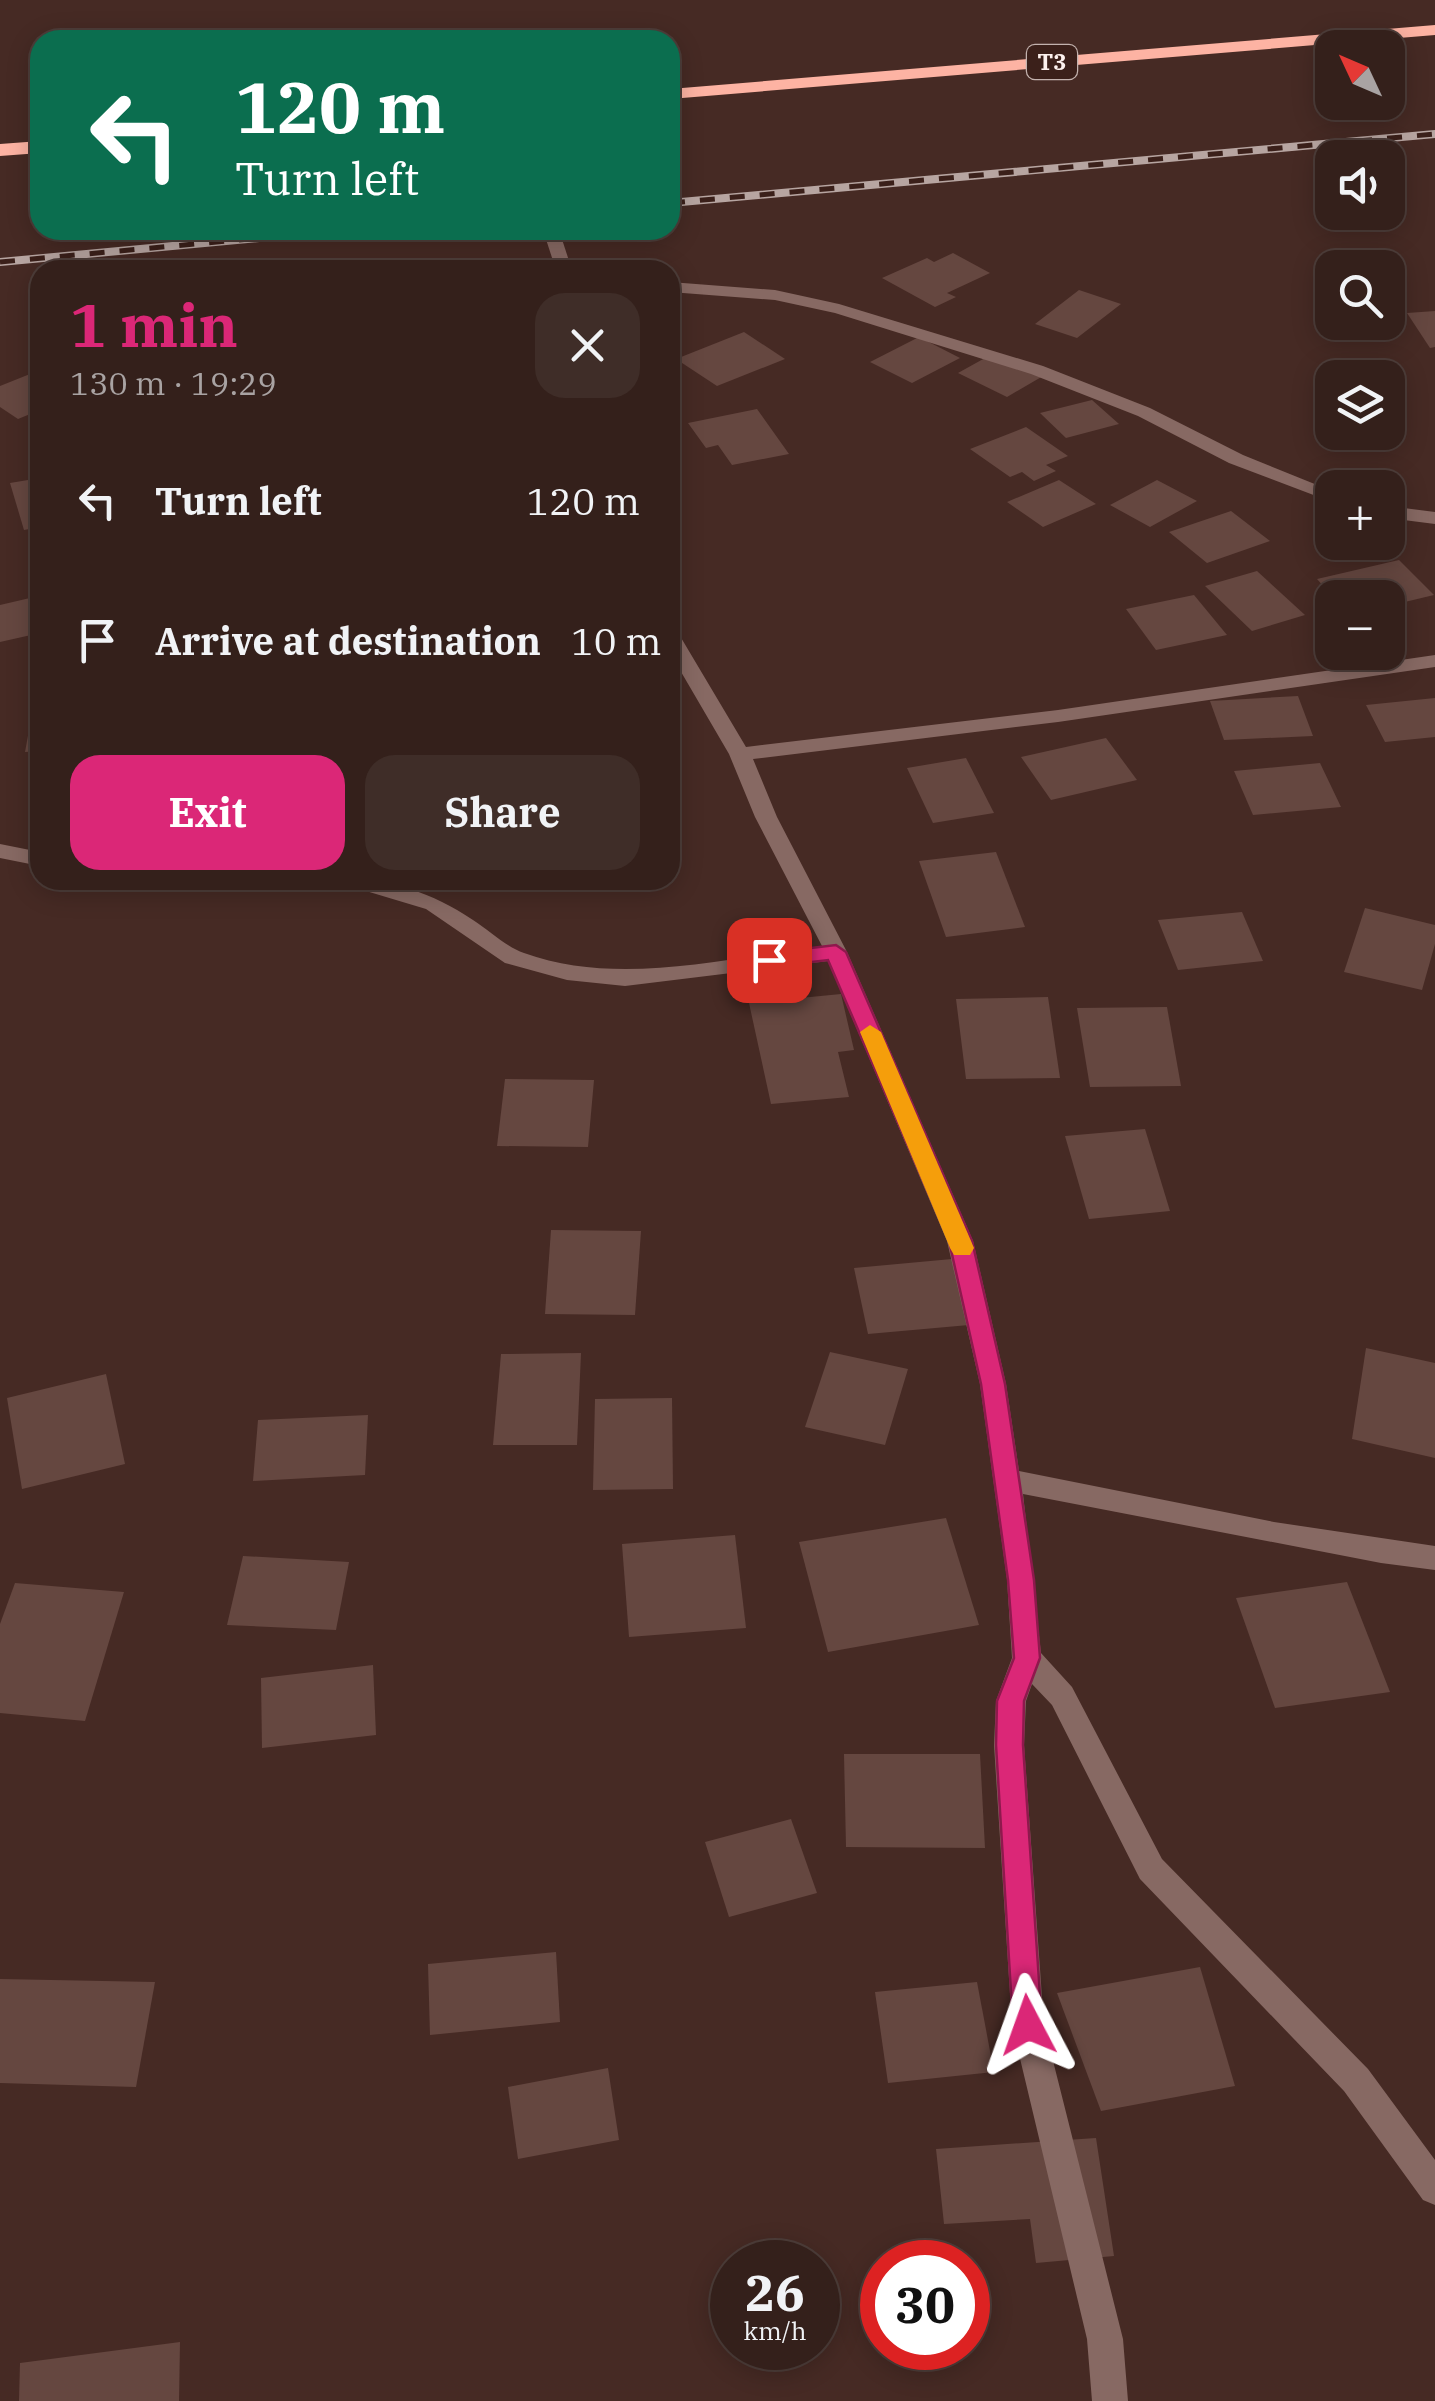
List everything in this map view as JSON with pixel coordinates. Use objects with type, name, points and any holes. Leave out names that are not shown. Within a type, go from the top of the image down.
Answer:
[{"type":"highway","name":"T3","points":[[680,93],[1435,30]]},
{"type":"highway","points":[[0,150],[30,148]]},
{"type":"street","points":[[680,288],[775,295],[838,309],[1037,370],[1144,412],[1236,459],[1315,489]]},
{"type":"street","points":[[1405,514],[1435,518]]},
{"type":"street","points":[[680,653],[740,754],[766,818],[836,952],[960,1241],[993,1384],[1027,1658],[1010,1701],[1009,1745],[1028,2025],[1104,2339],[1110,2401]]},
{"type":"street","points":[[740,754],[1076,713],[1435,661]]},
{"type":"street","points":[[0,850],[30,858]]},
{"type":"street","points":[[387,890],[434,904],[513,958],[566,972],[624,978],[836,952]]},
{"type":"street","points":[[1007,1480],[1123,1500],[1244,1530],[1435,1558]]},
{"type":"street","points":[[1027,1658],[1062,1696],[1151,1869],[1356,2080],[1435,2188]]},
{"type":"building","points":[[953,253],[990,273],[947,293],[956,297],[935,307],[882,278],[927,258],[934,262]]},
{"type":"building","points":[[1079,290],[1121,304],[1077,338],[1035,324]]},
{"type":"building","points":[[1435,311],[1435,347],[1430,348],[1407,313]]},
{"type":"building","points":[[744,332],[785,359],[717,386],[680,362],[680,357]]},
{"type":"building","points":[[919,337],[960,358],[912,383],[870,362]]},
{"type":"building","points":[[994,353],[1043,376],[1007,397],[958,373]]},
{"type":"building","points":[[30,374],[30,414],[18,419],[0,407],[0,386]]},
{"type":"building","points":[[1092,400],[1119,424],[1066,438],[1040,413]]},
{"type":"building","points":[[757,409],[789,454],[732,465],[718,445],[706,448],[688,423]]},
{"type":"building","points":[[1026,427],[1068,456],[1046,465],[1056,471],[1034,481],[1022,472],[1010,477],[970,449]]},
{"type":"building","points":[[30,480],[30,529],[24,530],[10,483]]},
{"type":"building","points":[[1059,480],[1096,504],[1043,527],[1007,502]]},
{"type":"building","points":[[1157,480],[1197,501],[1150,527],[1110,505]]},
{"type":"building","points":[[1231,511],[1270,541],[1207,563],[1169,532]]},
{"type":"building","points":[[1399,560],[1434,595],[1405,602],[1405,580],[1317,579]]},
{"type":"building","points":[[1257,571],[1305,615],[1252,631],[1205,586]]},
{"type":"building","points":[[1194,595],[1227,635],[1156,650],[1126,609]]},
{"type":"building","points":[[30,598],[30,635],[0,642],[0,605]]},
{"type":"building","points":[[1298,696],[1313,736],[1224,740],[1210,701]]},
{"type":"building","points":[[1435,698],[1435,737],[1385,742],[1366,705]]},
{"type":"building","points":[[30,725],[30,752],[25,752]]},
{"type":"building","points":[[1106,738],[1137,780],[1051,800],[1021,757]]},
{"type":"building","points":[[966,758],[994,813],[933,823],[907,768]]},
{"type":"building","points":[[1320,763],[1341,807],[1253,815],[1234,771]]},
{"type":"building","points":[[996,852],[1025,927],[946,937],[919,861]]},
{"type":"building","points":[[1365,908],[1435,925],[1435,944],[1422,990],[1344,972]]},
{"type":"building","points":[[1242,912],[1263,961],[1178,970],[1158,920]]},
{"type":"building","points":[[841,994],[854,1050],[838,1052],[849,1097],[771,1104],[749,1003]]},
{"type":"building","points":[[1048,997],[1060,1078],[966,1079],[956,999]]},
{"type":"building","points":[[1167,1007],[1181,1086],[1090,1087],[1077,1008]]},
{"type":"building","points":[[505,1079],[594,1080],[588,1147],[497,1146]]},
{"type":"building","points":[[1145,1129],[1170,1211],[1089,1219],[1065,1136]]},
{"type":"building","points":[[551,1230],[641,1231],[635,1315],[545,1314]]},
{"type":"building","points":[[952,1259],[969,1325],[868,1334],[854,1268]]},
{"type":"building","points":[[1366,1348],[1435,1363],[1435,1458],[1352,1439]]},
{"type":"building","points":[[830,1352],[908,1369],[885,1445],[805,1427]]},
{"type":"building","points":[[581,1353],[577,1445],[493,1445],[501,1354]]},
{"type":"building","points":[[106,1374],[125,1464],[22,1489],[7,1398]]},
{"type":"building","points":[[672,1398],[673,1489],[593,1490],[595,1399]]},
{"type":"building","points":[[368,1415],[365,1475],[253,1481],[258,1420]]},
{"type":"building","points":[[946,1518],[979,1625],[828,1652],[799,1542]]},
{"type":"building","points":[[735,1535],[746,1628],[629,1637],[622,1544]]},
{"type":"building","points":[[243,1556],[349,1562],[336,1630],[227,1625]]},
{"type":"building","points":[[1347,1582],[1390,1692],[1275,1708],[1236,1598]]},
{"type":"building","points":[[15,1583],[124,1592],[85,1721],[0,1713],[0,1624]]},
{"type":"building","points":[[373,1665],[376,1735],[262,1748],[261,1678]]},
{"type":"building","points":[[844,1754],[980,1754],[985,1848],[846,1847]]},
{"type":"building","points":[[791,1819],[817,1893],[729,1917],[705,1842]]},
{"type":"building","points":[[556,1952],[560,2022],[430,2035],[428,1964]]},
{"type":"building","points":[[1200,1967],[1235,2086],[1101,2111],[1057,1993]]},
{"type":"building","points":[[0,1979],[155,1982],[136,2087],[0,2083]]},
{"type":"building","points":[[977,1982],[994,2072],[888,2083],[875,1992]]},
{"type":"building","points":[[608,2068],[619,2140],[518,2159],[508,2087]]},
{"type":"building","points":[[1096,2138],[1114,2256],[1036,2263],[1030,2219],[944,2224],[936,2149]]},
{"type":"building","points":[[180,2342],[179,2401],[19,2401],[20,2363]]},
{"type":"railway","points":[[680,202],[1435,134]]},
{"type":"railway","points":[[0,262],[238,240]]},
{"type":"slow traffic","points":[[870,1032],[962,1248]]},
{"type":"route","points":[[769,960],[836,952],[960,1241],[993,1384],[1021,1580],[1027,1658],[1010,1701],[1009,1745],[1028,2025]]}]
